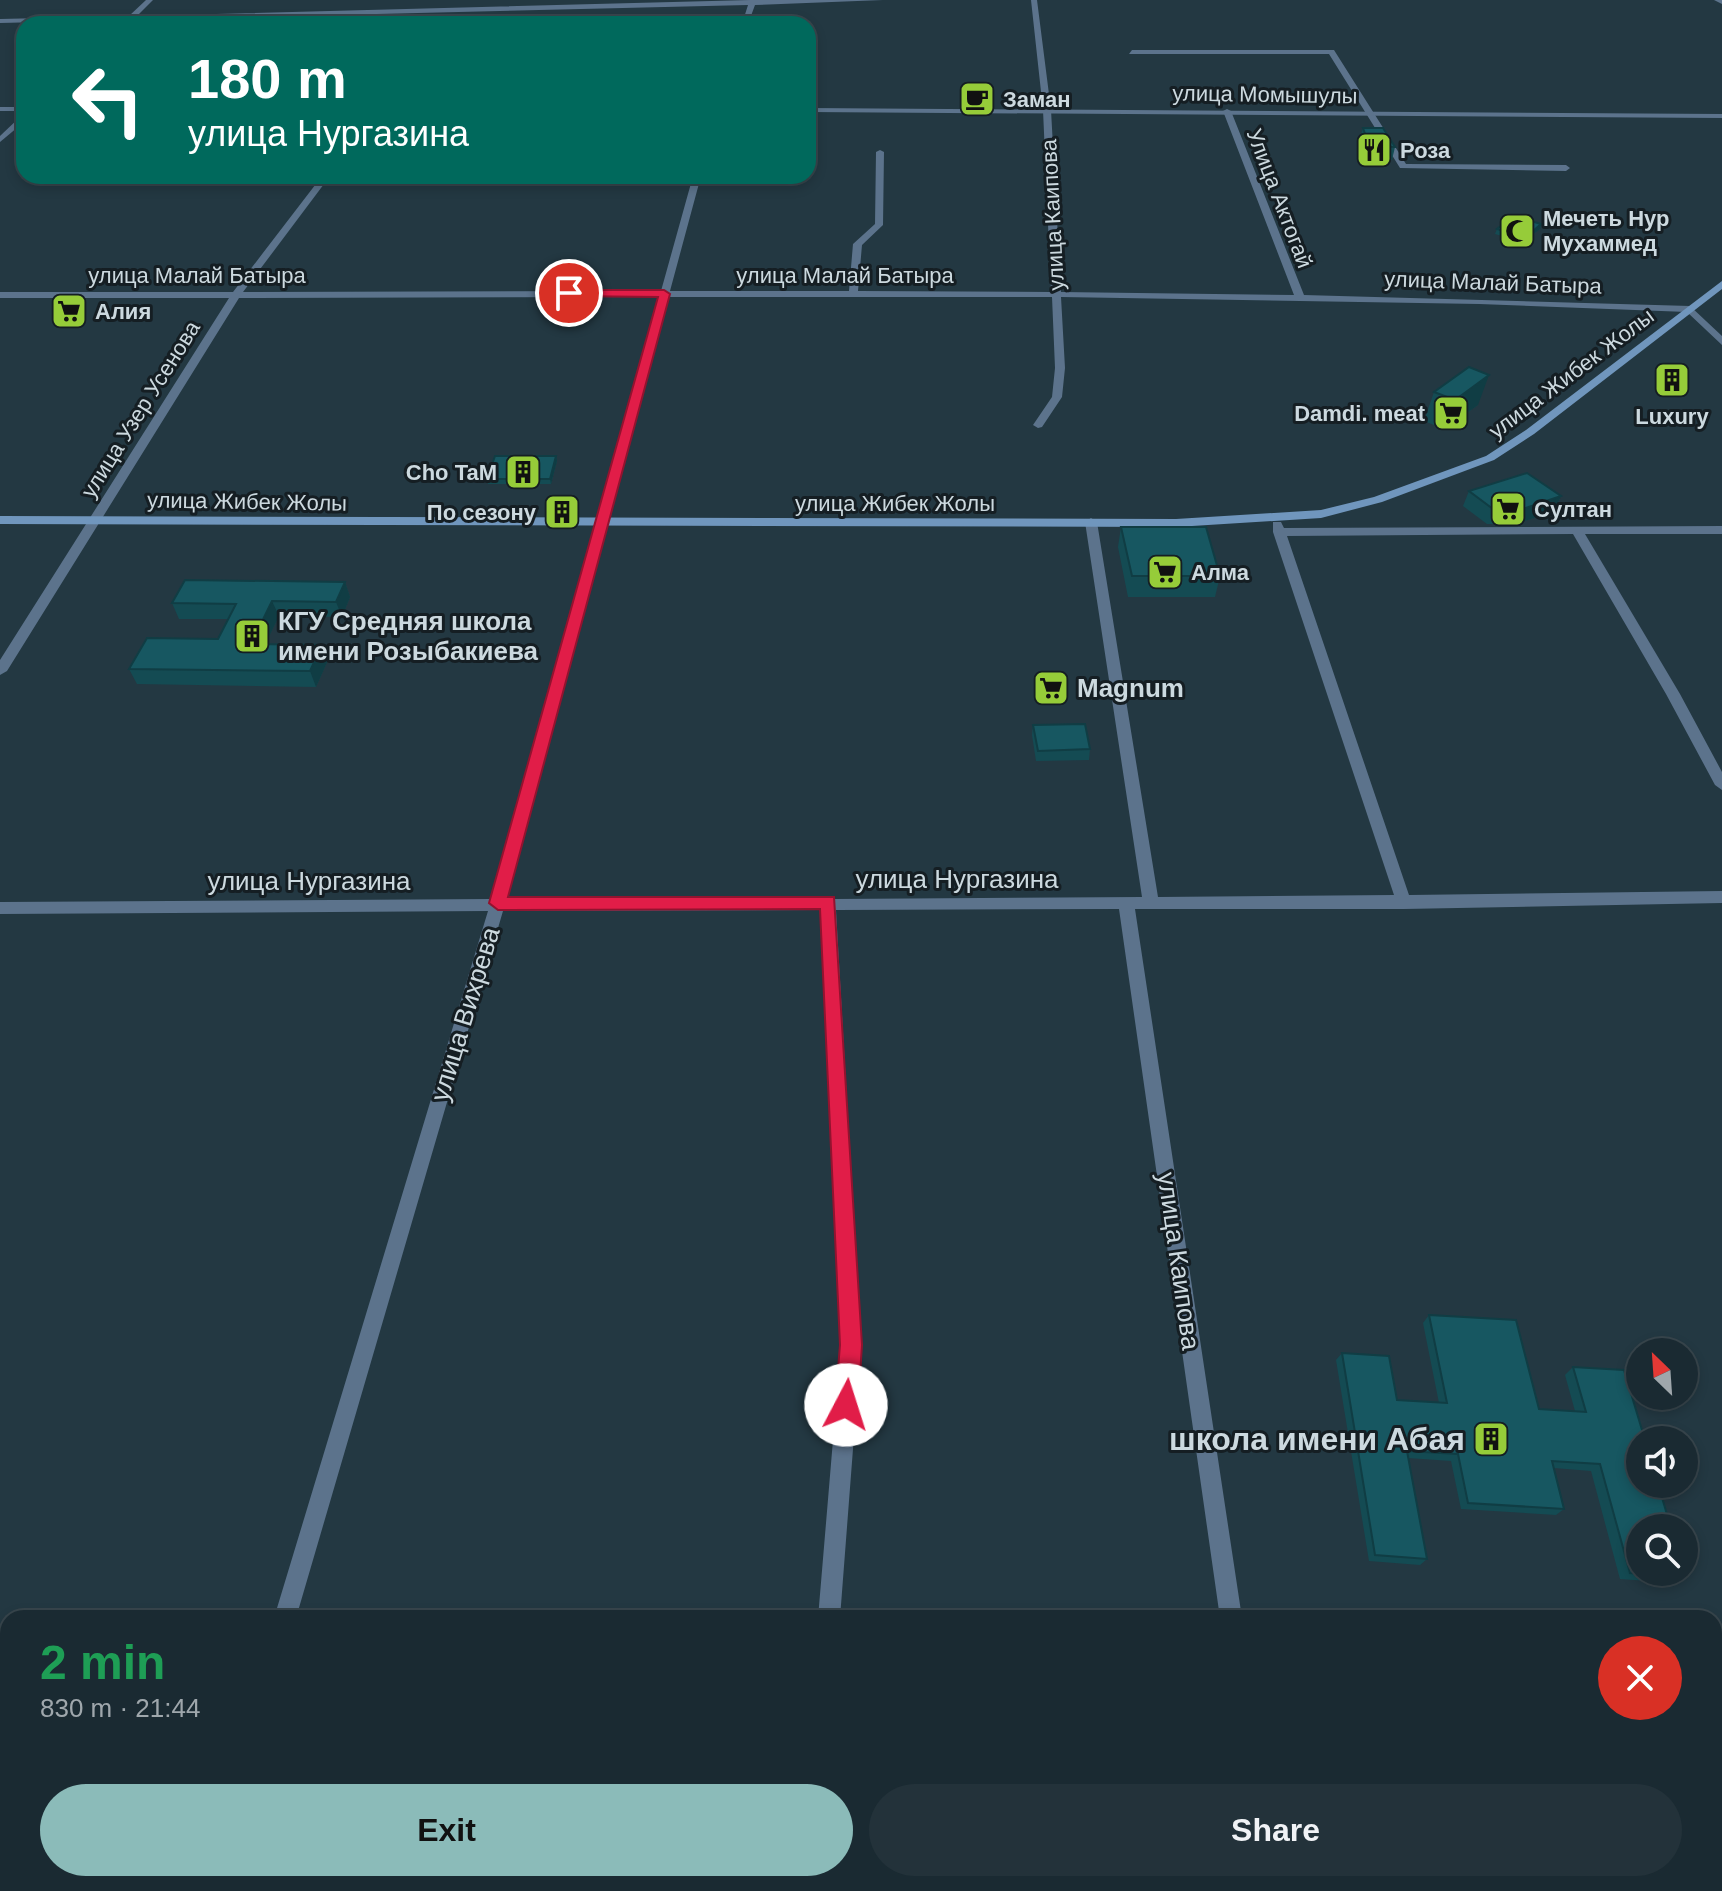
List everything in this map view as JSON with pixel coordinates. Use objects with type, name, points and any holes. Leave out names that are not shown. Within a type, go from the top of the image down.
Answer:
[{"type":"main road","name":"улица Жибек Жолы","points":[[0,520],[602,524],[1091,522],[1277,526],[1378,500],[1490,458],[1722,284]]},
{"type":"street","points":[[132,16],[150,0]]},
{"type":"street","points":[[450,16],[461,0]]},
{"type":"street","points":[[322,16],[752,1],[880,0]]},
{"type":"street","name":"улица Каипова","points":[[1034,0],[1047,110],[1060,368],[1057,397],[1038,425]]},
{"type":"street","points":[[1132,52],[1331,52],[1403,166],[1566,168]]},
{"type":"street","name":"улица Момышулы","points":[[816,110],[1722,116]]},
{"type":"street","name":"Улица Актогай","points":[[1227,111],[1300,298]]},
{"type":"street","points":[[0,140],[16,125]]},
{"type":"street","points":[[853,295],[858,244],[879,225],[880,152]]},
{"type":"street","name":"улица Узер Усенова","points":[[0,671],[235,296],[320,184]]},
{"type":"street","name":"улица Вихрева","points":[[287,1610],[498,903],[695,184]]},
{"type":"street","name":"улица Малай Батыра","points":[[0,295],[664,294],[1300,298],[1690,309]]},
{"type":"street","points":[[1690,309],[1722,342]]},
{"type":"street","points":[[1091,522],[1151,903]]},
{"type":"street","points":[[1404,903],[1277,526],[1722,530]]},
{"type":"street","points":[[1576,529],[1673,694],[1722,785]]},
{"type":"street","name":"улица Нургазина","points":[[0,908],[498,903],[1404,903],[1722,897]]},
{"type":"street","points":[[828,902],[851,1345],[830,1610]]},
{"type":"street","name":"улица Каипова","points":[[1126,903],[1230,1610]]},
{"type":"building","points":[[1363,128],[1383,128],[1395,147],[1369,146]]},
{"type":"building","name":"Мечеть Нур Мухаммед","points":[[1514,216],[1541,224],[1525,238],[1497,229]]},
{"type":"building","points":[[1469,367],[1489,375],[1455,400],[1434,392]]},
{"type":"building","name":"Cho TaM","points":[[495,456],[556,456],[550,479],[487,479]]},
{"type":"building","points":[[1527,473],[1561,496],[1523,509],[1493,509],[1469,491]]},
{"type":"building","points":[[1121,527],[1206,527],[1220,576],[1132,576]]},
{"type":"building","points":[[185,580],[345,582],[336,602],[272,601],[251,644],[322,645],[310,671],[129,669],[147,638],[218,639],[236,604],[172,603]]},
{"type":"building","points":[[1085,724],[1090,749],[1038,751],[1033,725]]},
{"type":"building","name":"школа имени Абая","points":[[1429,1315],[1516,1320],[1539,1409],[1586,1412],[1573,1367],[1624,1370],[1626,1410],[1636,1410],[1641,1426],[1626,1426],[1626,1498],[1662,1498],[1667,1514],[1626,1514],[1626,1558],[1600,1464],[1552,1461],[1564,1509],[1468,1503],[1458,1454],[1407,1451],[1427,1559],[1375,1555],[1342,1353],[1389,1356],[1397,1400],[1447,1403]]},
{"type":"place","name":"Заман","points":[[977,99]]},
{"type":"place","name":"Роза","points":[[1374,150]]},
{"type":"place","name":"Мечеть Нур Мухаммед","points":[[1517,231]]},
{"type":"place","name":"Алия","points":[[69,311]]},
{"type":"place","name":"Luxury","points":[[1672,380]]},
{"type":"place","name":"Damdi. meat","points":[[1451,413]]},
{"type":"place","name":"Cho TaM","points":[[523,472]]},
{"type":"place","name":"Султан","points":[[1508,509]]},
{"type":"place","name":"По сезону","points":[[562,512]]},
{"type":"place","name":"Алма","points":[[1165,572]]},
{"type":"place","name":"КГУ Средняя школа имени Розыбакиева","points":[[252,636]]},
{"type":"place","name":"Magnum","points":[[1051,688]]},
{"type":"place","name":"школа имени Абая","points":[[1491,1439]]},
{"type":"route","points":[[569,293],[664,294],[498,903],[828,902],[851,1345],[846,1405]]}]
